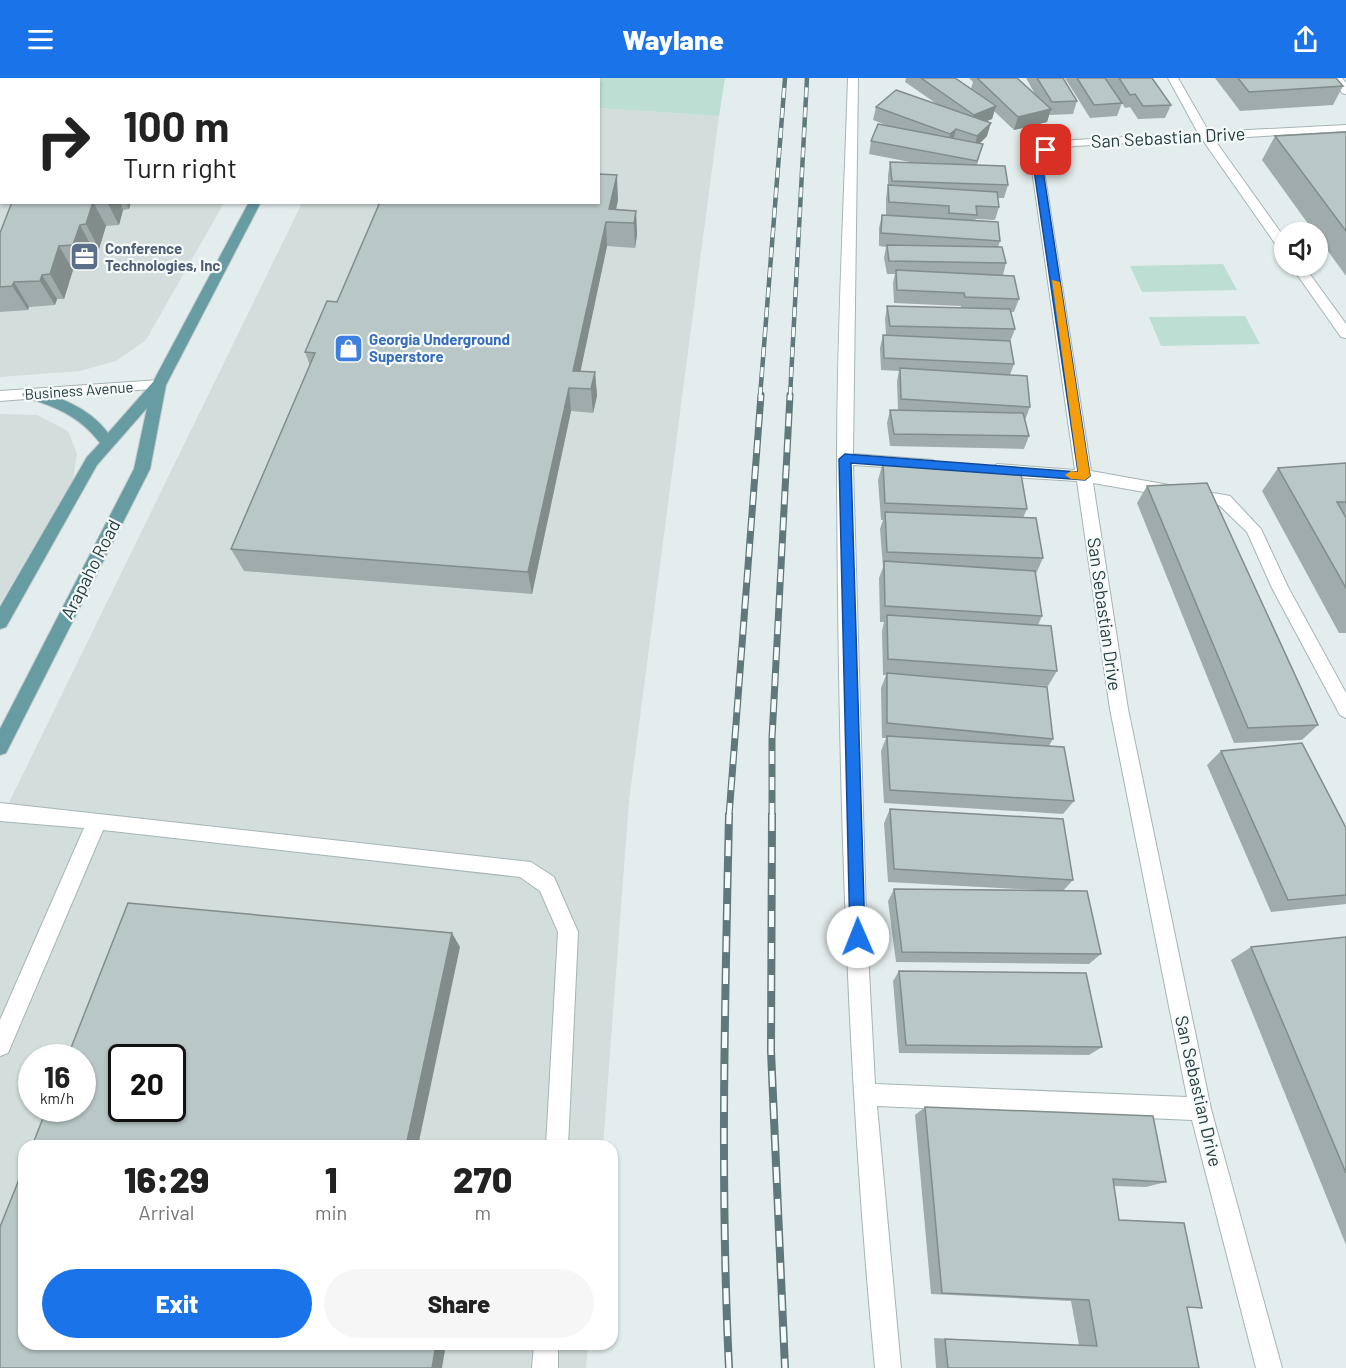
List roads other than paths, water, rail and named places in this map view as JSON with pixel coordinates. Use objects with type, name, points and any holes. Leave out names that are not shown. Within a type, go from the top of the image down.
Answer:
[{"type":"main road","name":"Arapaho Road","points":[[2,616],[92,461],[159,385],[254,204]]},
{"type":"main road","name":"Arapaho Road","points":[[0,747],[142,469],[159,385]]},
{"type":"main road","points":[[29,394],[62,403],[76,410],[89,420],[108,443]]},
{"type":"street","points":[[853,78],[845,459],[859,985],[876,1272],[888,1368]]},
{"type":"street","points":[[1173,78],[1205,135],[1274,232]]},
{"type":"street","points":[[1337,78],[1346,91]]},
{"type":"street","name":"San Sebastian Drive","points":[[1269,1368],[1200,1109],[1119,709],[1038,170],[1046,150],[1074,143],[1346,128]]},
{"type":"street","points":[[1305,276],[1346,334]]},
{"type":"street","name":"Business Avenue","points":[[0,396],[159,385]]},
{"type":"street","points":[[845,459],[948,466]]},
{"type":"street","points":[[982,469],[1085,476],[1224,500],[1253,529],[1280,588],[1346,710]]},
{"type":"street","points":[[0,812],[524,868],[547,884],[568,933],[557,1140]]},
{"type":"street","points":[[0,1045],[96,821]]},
{"type":"street","points":[[866,1095],[1200,1109]]},
{"type":"street","points":[[545,1368],[546,1350]]},
{"type":"railway","points":[[760,397],[785,78]]},
{"type":"railway","points":[[790,397],[807,78]]},
{"type":"railway","points":[[729,816],[761,395]]},
{"type":"railway","points":[[772,815],[772,738],[790,395]]},
{"type":"railway","points":[[729,815],[724,1161],[729,1368]]},
{"type":"railway","points":[[772,815],[771,1051],[785,1368]]},
{"type":"place","name":"Conference Technologies, Inc","points":[[84,257]]},
{"type":"place","name":"Georgia Underground Superstore","points":[[348,348]]}]
